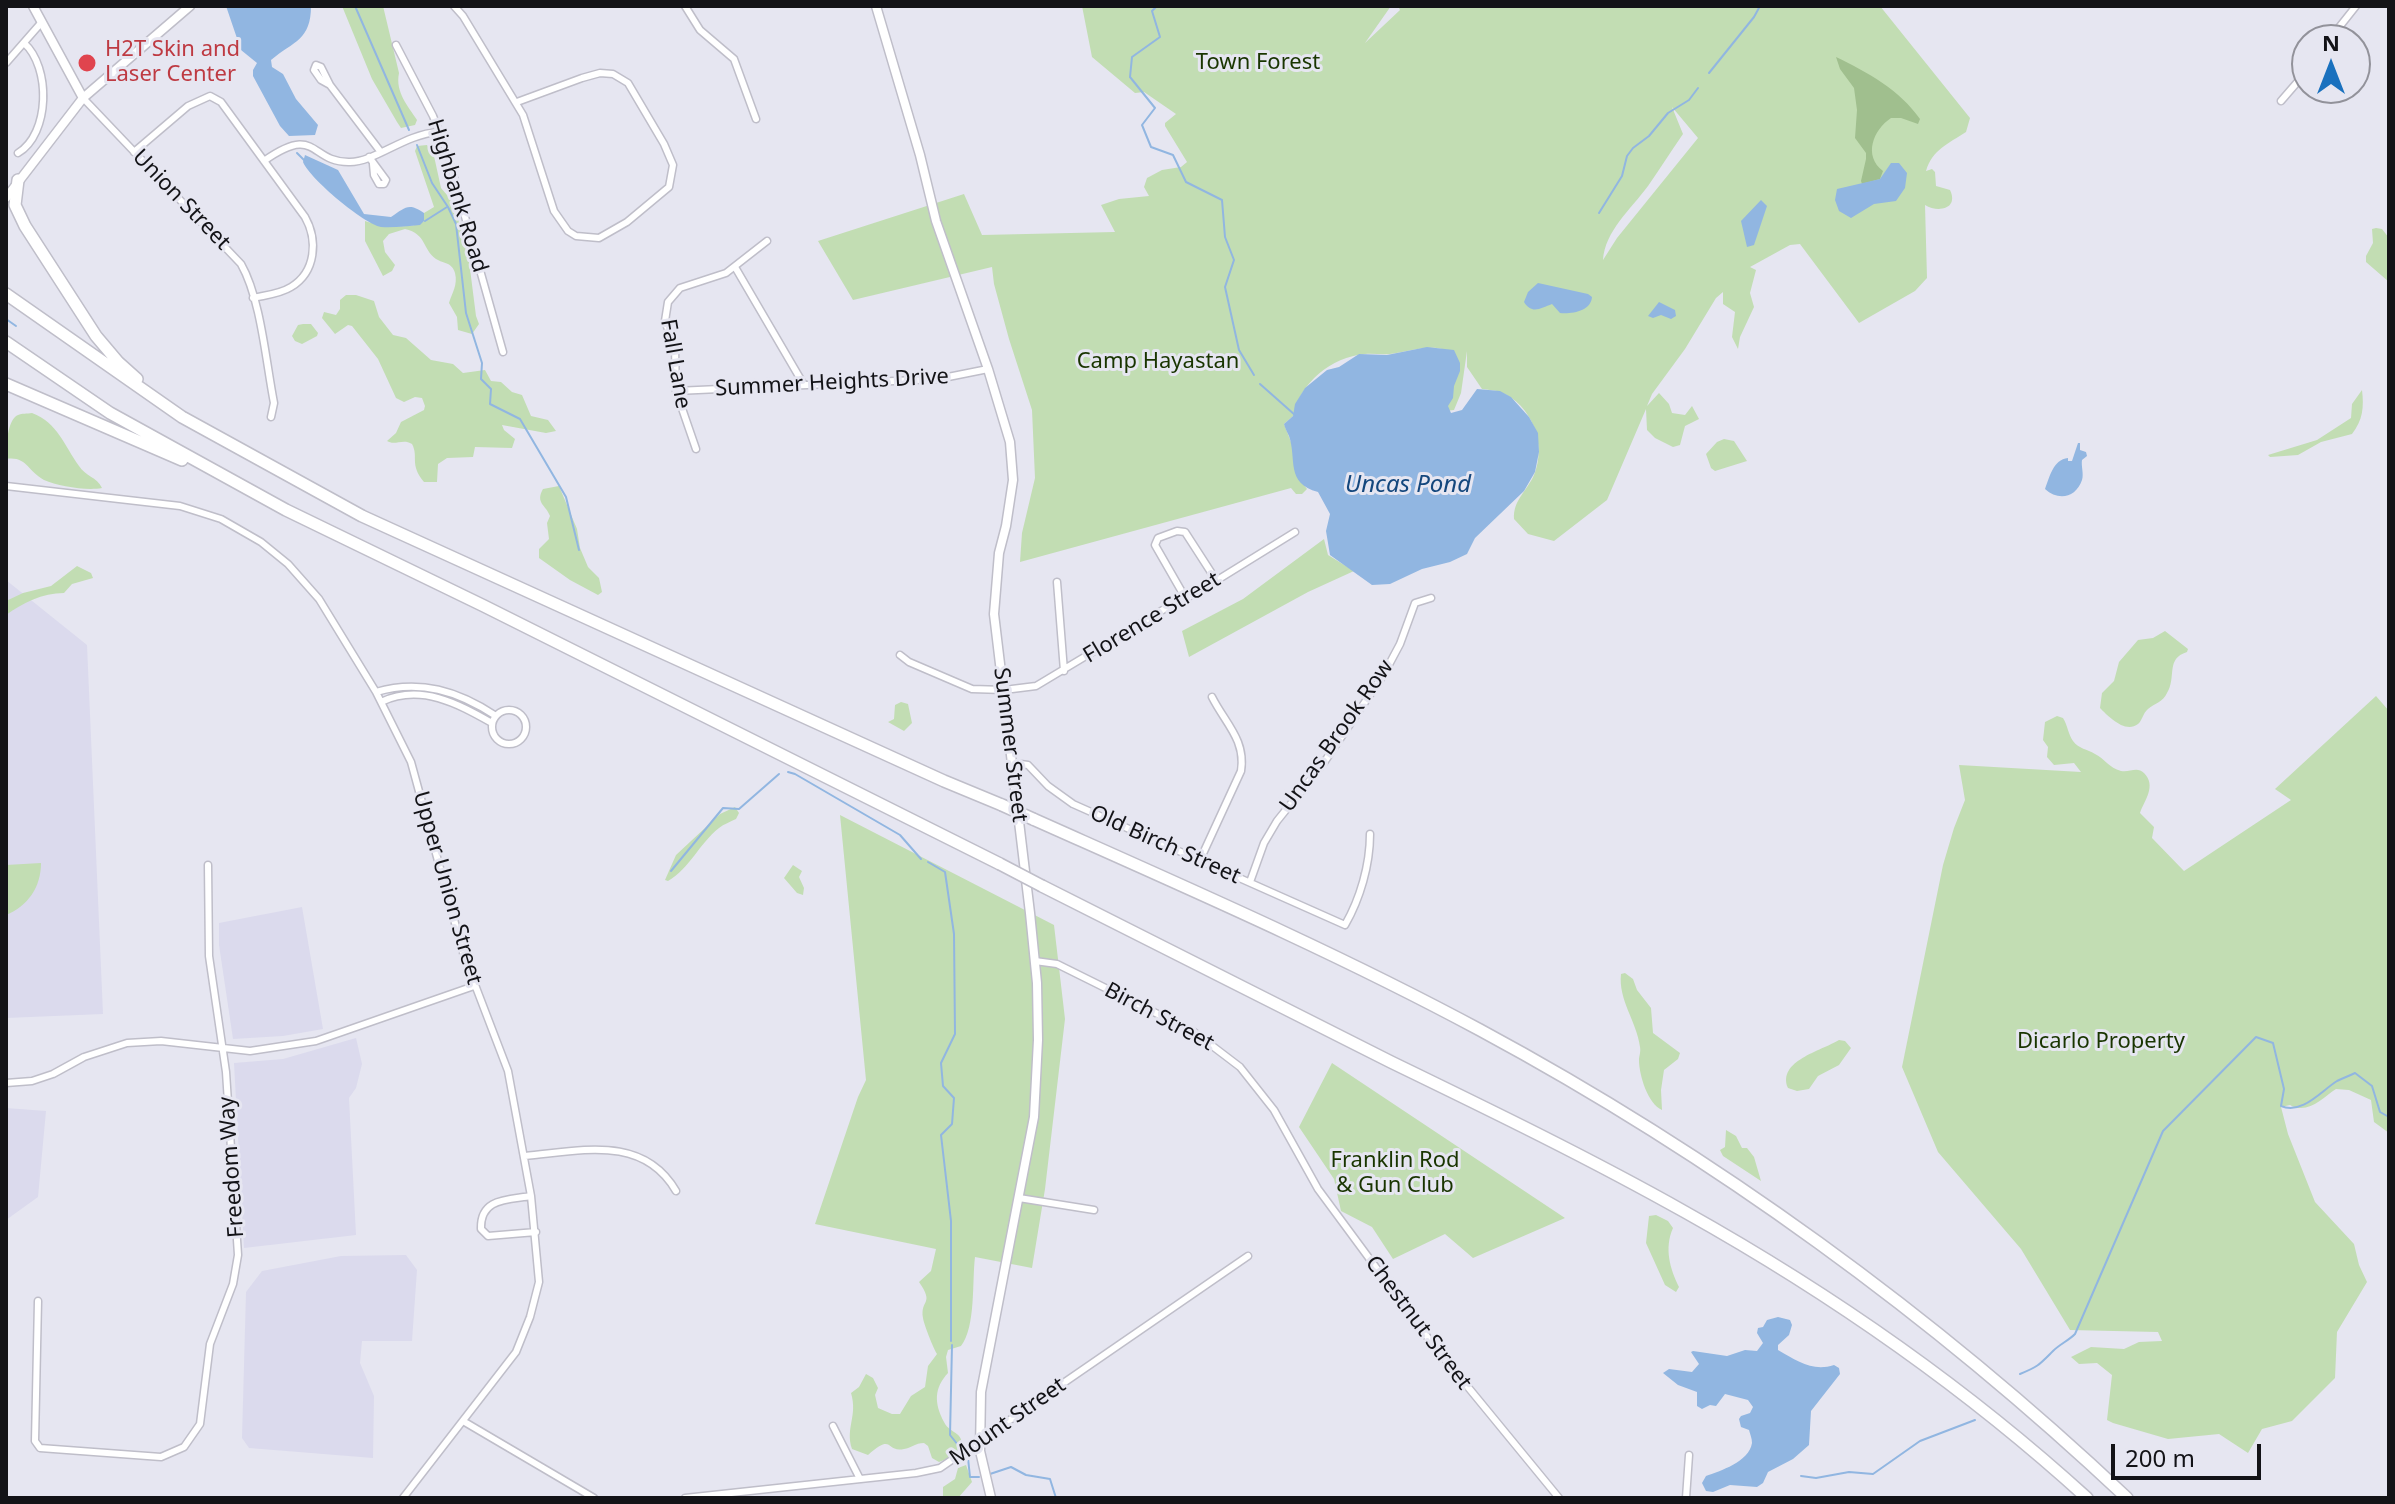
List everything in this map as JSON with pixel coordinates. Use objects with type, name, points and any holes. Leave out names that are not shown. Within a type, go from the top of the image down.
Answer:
[{"type":"highway","points":[[6,192],[18,180]]},
{"type":"highway","points":[[18,180],[15,205],[25,226],[96,336],[118,362],[146,387],[198,426]]},
{"type":"highway","points":[[6,210],[25,226]]},
{"type":"highway","points":[[6,294],[198,426],[414,541],[1370,973],[1481,1030],[1603,1100],[1768,1208],[1897,1302],[1989,1376],[2127,1498]]},
{"type":"highway","points":[[6,342],[110,413],[236,484]]},
{"type":"highway","points":[[6,384],[236,484],[1600,1166],[1802,1281],[1896,1345],[1993,1418],[2087,1498]]},
{"type":"main road","name":"Union Street","points":[[33,6],[83,98]]},
{"type":"main road","points":[[6,198],[83,98],[190,6]]},
{"type":"main road","name":"Summer Street","points":[[876,6],[936,221],[988,369],[1012,461],[1012,491],[995,590],[995,626],[1038,1003],[1036,1098],[984,1375],[979,1442],[991,1498]]},
{"type":"street","points":[[454,6],[517,102],[534,143],[554,211],[568,231],[576,236],[599,238],[627,222],[669,187],[673,165],[664,144],[628,83],[613,74],[600,73],[582,78],[517,102]]},
{"type":"street","points":[[685,6],[700,30],[734,59],[756,119]]},
{"type":"street","points":[[2342,24],[2356,6]]},
{"type":"street","points":[[6,63],[41,23]]},
{"type":"street","points":[[18,153],[27,147],[36,129],[44,87],[37,60],[24,43]]},
{"type":"street","name":"Highbank Road","points":[[396,45],[433,116],[446,149],[503,352]]},
{"type":"street","points":[[330,85],[380,151]]},
{"type":"street","points":[[2281,101],[2291,89]]},
{"type":"street","points":[[134,152],[188,106],[213,96],[221,102],[305,217],[313,234],[311,261],[299,281],[284,290],[253,298]]},
{"type":"street","name":"Union Street","points":[[83,98],[233,253],[245,271],[274,403],[271,417]]},
{"type":"street","points":[[264,161],[280,150],[300,144],[342,161],[354,162],[419,135],[438,132]]},
{"type":"street","points":[[369,157],[373,164]]},
{"type":"street","name":"Fall Lane","points":[[696,449],[676,391],[675,349],[665,321],[668,302],[680,288],[716,278],[767,241]]},
{"type":"street","points":[[735,267],[804,385]]},
{"type":"street","name":"Summer Heights Drive","points":[[676,391],[938,379],[988,369]]},
{"type":"street","name":"Upper Union Street","points":[[6,486],[168,503],[201,511],[243,530],[281,557],[311,588],[376,692],[402,742],[415,777],[464,956],[508,1071],[531,1196],[539,1282],[522,1339],[511,1359],[403,1498]]},
{"type":"street","points":[[1186,599],[1154,541],[1177,531],[1185,532],[1216,580]]},
{"type":"street","name":"Florence Street","points":[[900,655],[961,686],[987,690],[1036,686],[1295,532]]},
{"type":"street","points":[[1057,582],[1064,671]]},
{"type":"street","name":"Uncas Brook Row","points":[[1250,882],[1264,843],[1277,821],[1323,764],[1384,674],[1400,644],[1415,603],[1431,598]]},
{"type":"street","points":[[376,692],[414,685],[438,688],[496,716]]},
{"type":"street","points":[[381,702],[410,694],[434,696],[492,723]]},
{"type":"street","points":[[1200,860],[1243,761],[1238,738],[1212,697]]},
{"type":"street","points":[[509,710],[519,713],[526,725],[524,735],[513,743],[503,742],[495,736],[492,723],[496,716],[509,710]]},
{"type":"street","name":"Old Birch Street","points":[[1013,763],[1028,765],[1048,786],[1073,804],[1345,925],[1369,858],[1370,834]]},
{"type":"street","name":"Freedom Way","points":[[38,1301],[35,1363],[37,1445],[46,1451],[161,1457],[184,1447],[200,1424],[210,1344],[233,1284],[238,1247],[223,1050],[209,956],[208,865]]},
{"type":"street","name":"Birch Street","points":[[1035,961],[1064,967],[1213,1044],[1254,1083],[1291,1139]]},
{"type":"street","points":[[6,1083],[32,1081],[53,1074],[84,1057],[127,1043],[161,1041],[223,1050],[277,1048],[332,1037],[474,986]]},
{"type":"street","name":"Chestnut Street","points":[[1291,1139],[1318,1189],[1431,1342],[1559,1498]]},
{"type":"street","points":[[525,1156],[606,1150],[628,1152],[666,1174],[676,1191]]},
{"type":"street","points":[[531,1196],[493,1202],[481,1217],[481,1229],[488,1236],[536,1232]]},
{"type":"street","points":[[1019,1198],[1094,1210]]},
{"type":"street","name":"Mount Street","points":[[685,1498],[933,1471],[948,1464],[1248,1256]]},
{"type":"street","points":[[463,1421],[594,1498]]},
{"type":"street","points":[[833,1426],[860,1479]]},
{"type":"street","points":[[1686,1498],[1689,1455]]},
{"type":"shaded area","points":[[6,580],[87,645],[103,1014],[6,1018]]},
{"type":"shaded area","points":[[302,907],[323,1029],[283,1036],[233,1039],[219,945],[219,923]]},
{"type":"shaded area","points":[[356,1038],[362,1064],[356,1088],[349,1098],[356,1235],[244,1248],[234,1063],[283,1059]]},
{"type":"shaded area","points":[[6,1108],[46,1111],[38,1197],[6,1220]]},
{"type":"shaded area","points":[[406,1255],[417,1270],[412,1341],[362,1341],[360,1363],[374,1396],[373,1458],[249,1448],[242,1438],[246,1292],[262,1271],[341,1256]]},
{"type":"green space","points":[[342,6],[383,6],[399,73],[399,86],[417,120],[415,125],[401,128],[397,122],[372,79]]},
{"type":"green space","points":[[1082,6],[1391,6],[1365,43],[1400,10],[1398,6],[1880,6],[1970,118],[1966,132],[1937,152],[1926,171],[1932,169],[1935,172],[1936,186],[1950,190],[1952,201],[1941,209],[1925,205],[1927,278],[1915,291],[1859,323],[1800,244],[1790,245],[1750,267],[1756,270],[1750,293],[1754,307],[1740,337],[1738,349],[1732,337],[1735,312],[1723,304],[1723,292],[1652,394],[1647,406],[1659,393],[1672,413],[1685,415],[1692,406],[1699,419],[1685,426],[1680,445],[1673,447],[1647,430],[1646,409],[1607,500],[1554,541],[1528,534],[1514,519],[1518,501],[1538,463],[1537,439],[1528,416],[1511,398],[1498,391],[1482,389],[1467,367],[1467,351],[1461,393],[1454,410],[1445,411],[1446,350],[1432,348],[1352,356],[1329,366],[1310,383],[1302,393],[1293,416],[1284,424],[1307,483],[1304,485],[1307,489],[1302,494],[1296,494],[1291,488],[1020,562],[1022,533],[1035,478],[1032,410],[1009,339],[992,267],[853,300],[818,241],[964,194],[982,235],[1115,232],[1101,205],[1119,199],[1149,196],[1144,187],[1147,178],[1162,170],[1181,167],[1187,162],[1165,126],[1176,114],[1144,92],[1135,93],[1092,57]],"holes":[[[1672,107],[1698,138],[1617,238],[1603,260],[1608,239],[1683,134]]]},
{"type":"green space","points":[[1836,57],[1893,91],[1920,119],[1918,124],[1891,118],[1879,129],[1872,151],[1873,158],[1883,171],[1880,179],[1862,184],[1866,153],[1855,138],[1857,110],[1854,88],[1840,69]]},
{"type":"green space","points":[[427,145],[434,156],[441,188],[453,202],[468,253],[479,324],[472,334],[458,330],[457,317],[449,303],[456,281],[454,269],[436,259],[417,234],[405,229],[389,234],[383,241],[385,252],[395,265],[383,276],[365,241],[365,221],[386,226],[412,226],[424,221],[424,213],[434,207],[415,151],[417,146]]},
{"type":"green space","points":[[2372,229],[2382,229],[2389,238],[2389,282],[2366,262],[2373,243]]},
{"type":"green space","points":[[346,295],[374,301],[379,317],[393,335],[406,338],[431,360],[453,364],[463,373],[485,370],[491,381],[501,382],[512,392],[522,395],[531,416],[548,420],[556,431],[546,433],[502,425],[515,439],[512,448],[475,447],[473,457],[447,458],[438,464],[437,482],[424,482],[415,465],[412,444],[387,441],[396,433],[401,422],[424,410],[422,398],[415,397],[404,402],[396,398],[378,359],[352,326],[348,325],[335,334],[322,318],[324,312],[336,315],[340,300]]},
{"type":"green space","points":[[311,324],[318,333],[302,344],[292,336],[298,325]]},
{"type":"green space","points":[[2362,390],[2362,413],[2352,434],[2321,442],[2298,455],[2268,455],[2317,440],[2351,418],[2352,404]]},
{"type":"green space","points":[[32,413],[41,417],[60,435],[82,469],[102,488],[80,488],[50,482],[23,462],[6,459],[11,422],[18,415]]},
{"type":"green space","points":[[1724,439],[1734,441],[1747,461],[1715,471],[1706,454]]},
{"type":"green space","points":[[559,486],[577,529],[580,548],[588,567],[599,578],[602,592],[598,595],[539,558],[539,549],[549,539],[547,523],[550,516],[541,501],[541,494],[543,489]]},
{"type":"green space","points":[[1324,539],[1328,555],[1354,571],[1308,592],[1189,657],[1182,631],[1243,599]]},
{"type":"green space","points":[[77,566],[91,573],[93,578],[72,584],[64,593],[33,600],[6,615],[6,601],[51,586]]},
{"type":"green space","points":[[2165,631],[2188,649],[2187,652],[2176,659],[2170,687],[2163,698],[2146,711],[2138,724],[2133,727],[2122,725],[2100,708],[2102,693],[2114,681],[2119,662],[2138,640],[2153,638]]},
{"type":"green space","name":"Dicarlo Property","points":[[2376,696],[2389,711],[2389,1133],[2374,1122],[2371,1100],[2349,1090],[2336,1089],[2309,1107],[2281,1107],[2288,1134],[2315,1202],[2354,1244],[2367,1282],[2337,1332],[2335,1378],[2292,1421],[2262,1429],[2248,1453],[2219,1434],[2168,1439],[2113,1423],[2107,1420],[2112,1375],[2097,1363],[2079,1364],[2071,1357],[2091,1347],[2124,1349],[2139,1342],[2162,1341],[2158,1332],[2070,1330],[2021,1249],[1938,1152],[1902,1067],[1943,865],[1965,800],[1959,765],[2081,772],[2074,763],[2054,765],[2047,757],[2048,747],[2043,740],[2045,722],[2057,716],[2063,718],[2078,746],[2117,770],[2139,770],[2148,778],[2150,788],[2140,813],[2154,827],[2152,838],[2184,871],[2291,800],[2275,789]]},
{"type":"green space","points":[[901,702],[908,704],[912,723],[904,731],[888,722],[894,719],[895,705]]},
{"type":"green space","points":[[735,807],[739,813],[736,819],[719,828],[676,876],[665,880],[676,855],[720,814]]},
{"type":"green space","points":[[840,815],[1054,925],[1065,1019],[1045,1189],[1032,1268],[975,1257],[966,1338],[961,1346],[948,1350],[948,1373],[940,1384],[937,1396],[944,1422],[960,1437],[962,1446],[960,1454],[939,1462],[932,1458],[924,1443],[898,1449],[886,1444],[868,1455],[852,1449],[850,1442],[851,1393],[859,1387],[866,1374],[873,1378],[878,1388],[875,1395],[878,1408],[892,1414],[900,1414],[911,1396],[925,1387],[928,1366],[937,1354],[924,1321],[927,1298],[919,1282],[931,1271],[936,1249],[815,1224],[866,1080]]},
{"type":"green space","points":[[41,863],[39,880],[32,895],[6,915],[6,865]]},
{"type":"green space","points":[[793,865],[802,871],[799,877],[804,888],[803,895],[797,893],[784,878]]},
{"type":"green space","points":[[1625,973],[1633,979],[1637,990],[1651,1008],[1653,1033],[1680,1053],[1678,1059],[1664,1070],[1662,1110],[1652,1102],[1643,1081],[1638,1038],[1622,993],[1621,974]]},
{"type":"green space","points":[[1839,1040],[1845,1041],[1851,1048],[1839,1065],[1818,1076],[1809,1089],[1797,1091],[1788,1088],[1786,1079],[1795,1064]]},
{"type":"green space","name":"Franklin Rod & Gun Club","points":[[1332,1063],[1565,1218],[1473,1258],[1445,1234],[1393,1259],[1372,1227],[1341,1211],[1334,1179],[1299,1127]]},
{"type":"green space","points":[[1726,1130],[1736,1136],[1742,1148],[1747,1148],[1754,1157],[1761,1181],[1723,1156],[1720,1150],[1725,1147]]},
{"type":"green space","points":[[1656,1215],[1668,1221],[1673,1228],[1669,1251],[1679,1287],[1676,1292],[1665,1285],[1646,1243],[1649,1216]]},
{"type":"green space","points":[[966,1465],[972,1482],[958,1498],[943,1498],[943,1487],[955,1479],[958,1468]]},
{"type":"water","points":[[226,6],[311,6],[308,26],[300,39],[271,60],[272,67],[283,74],[296,99],[318,125],[315,135],[289,136],[280,126],[253,76],[257,63],[241,50]]},
{"type":"water","points":[[305,155],[338,170],[364,214],[391,217],[410,207],[424,213],[424,221],[420,225],[395,227],[373,224],[351,210],[316,179],[303,162]]},
{"type":"water","points":[[1891,163],[1899,163],[1907,173],[1905,188],[1896,201],[1874,204],[1851,218],[1839,211],[1835,200],[1837,189],[1880,179]]},
{"type":"water","points":[[1761,200],[1767,206],[1754,245],[1747,247],[1741,221]]},
{"type":"water","points":[[1538,283],[1588,294],[1592,297],[1591,302],[1580,311],[1570,313],[1560,313],[1552,304],[1530,308],[1524,302],[1528,292]]},
{"type":"water","points":[[1659,302],[1675,310],[1676,316],[1671,319],[1661,315],[1648,316]]},
{"type":"water","name":"Uncas Pond","points":[[1427,347],[1454,350],[1460,363],[1453,398],[1448,406],[1451,413],[1462,410],[1477,389],[1500,391],[1511,397],[1529,417],[1538,433],[1539,452],[1535,472],[1524,491],[1475,538],[1467,554],[1390,584],[1372,585],[1330,555],[1326,531],[1330,514],[1318,492],[1301,483],[1296,476],[1284,424],[1293,416],[1295,404],[1305,388],[1327,370],[1339,367],[1359,354],[1387,355]]},
{"type":"water","points":[[2078,443],[2087,456],[2082,460],[2083,478],[2079,486],[2066,496],[2050,493],[2045,489],[2053,469],[2063,459],[2072,461]]},
{"type":"water","points":[[1778,1317],[1790,1320],[1792,1325],[1789,1335],[1778,1345],[1778,1350],[1812,1366],[1834,1365],[1839,1368],[1840,1374],[1811,1411],[1809,1445],[1793,1459],[1768,1472],[1763,1483],[1757,1487],[1730,1485],[1713,1492],[1706,1491],[1702,1483],[1706,1476],[1733,1465],[1750,1450],[1749,1430],[1741,1427],[1739,1419],[1750,1413],[1753,1407],[1748,1400],[1725,1394],[1716,1406],[1702,1409],[1697,1406],[1697,1392],[1678,1385],[1663,1373],[1669,1369],[1692,1372],[1699,1364],[1693,1351],[1727,1356],[1745,1350],[1757,1351],[1763,1343],[1757,1333],[1758,1328],[1763,1327],[1767,1320]]},
{"type":"waterway","points":[[355,6],[409,130]]},
{"type":"waterway","points":[[1157,6],[1152,11],[1160,37],[1132,57],[1130,77],[1155,108],[1142,125],[1151,147],[1173,155],[1186,182],[1222,200],[1225,237],[1234,260],[1225,287],[1239,350],[1254,375]]},
{"type":"waterway","points":[[1709,73],[1760,6]]},
{"type":"waterway","points":[[1599,213],[1622,176],[1627,156],[1633,148],[1649,136],[1668,113],[1689,100],[1698,88]]},
{"type":"waterway","points":[[417,145],[432,183],[456,224],[466,313],[482,363],[481,379],[491,389],[490,404],[520,419],[566,497],[579,550]]},
{"type":"waterway","points":[[297,153],[304,160]]},
{"type":"waterway","points":[[425,221],[447,207]]},
{"type":"waterway","points":[[6,319],[16,326]]},
{"type":"waterway","points":[[1260,384],[1295,415]]},
{"type":"waterway","points":[[788,772],[900,835],[921,859]]},
{"type":"waterway","points":[[671,871],[723,808],[739,809],[779,774]]},
{"type":"waterway","points":[[928,862],[945,872],[954,934],[955,1034],[941,1063],[943,1086],[954,1098],[952,1124],[941,1135],[951,1221],[951,1341]]},
{"type":"waterway","points":[[2020,1374],[2038,1365],[2075,1334],[2163,1131],[2256,1037],[2273,1043],[2284,1089],[2281,1106],[2304,1105],[2337,1081],[2355,1073],[2372,1086],[2380,1112],[2389,1117]]},
{"type":"waterway","points":[[952,1345],[950,1435],[962,1450]]},
{"type":"waterway","points":[[1801,1476],[1816,1478],[1849,1472],[1873,1474],[1920,1441],[1975,1420]]},
{"type":"waterway","points":[[968,1458],[970,1477],[979,1477]]},
{"type":"waterway","points":[[990,1474],[1011,1467],[1026,1475],[1050,1479],[1056,1498]]},
{"type":"place","name":"H2T Skin and Laser Center","points":[[87,63]]},
{"type":"park label","name":"Town Forest","points":[[1258,63]]},
{"type":"park label","name":"Camp Hayastan","points":[[1158,362]]}]
